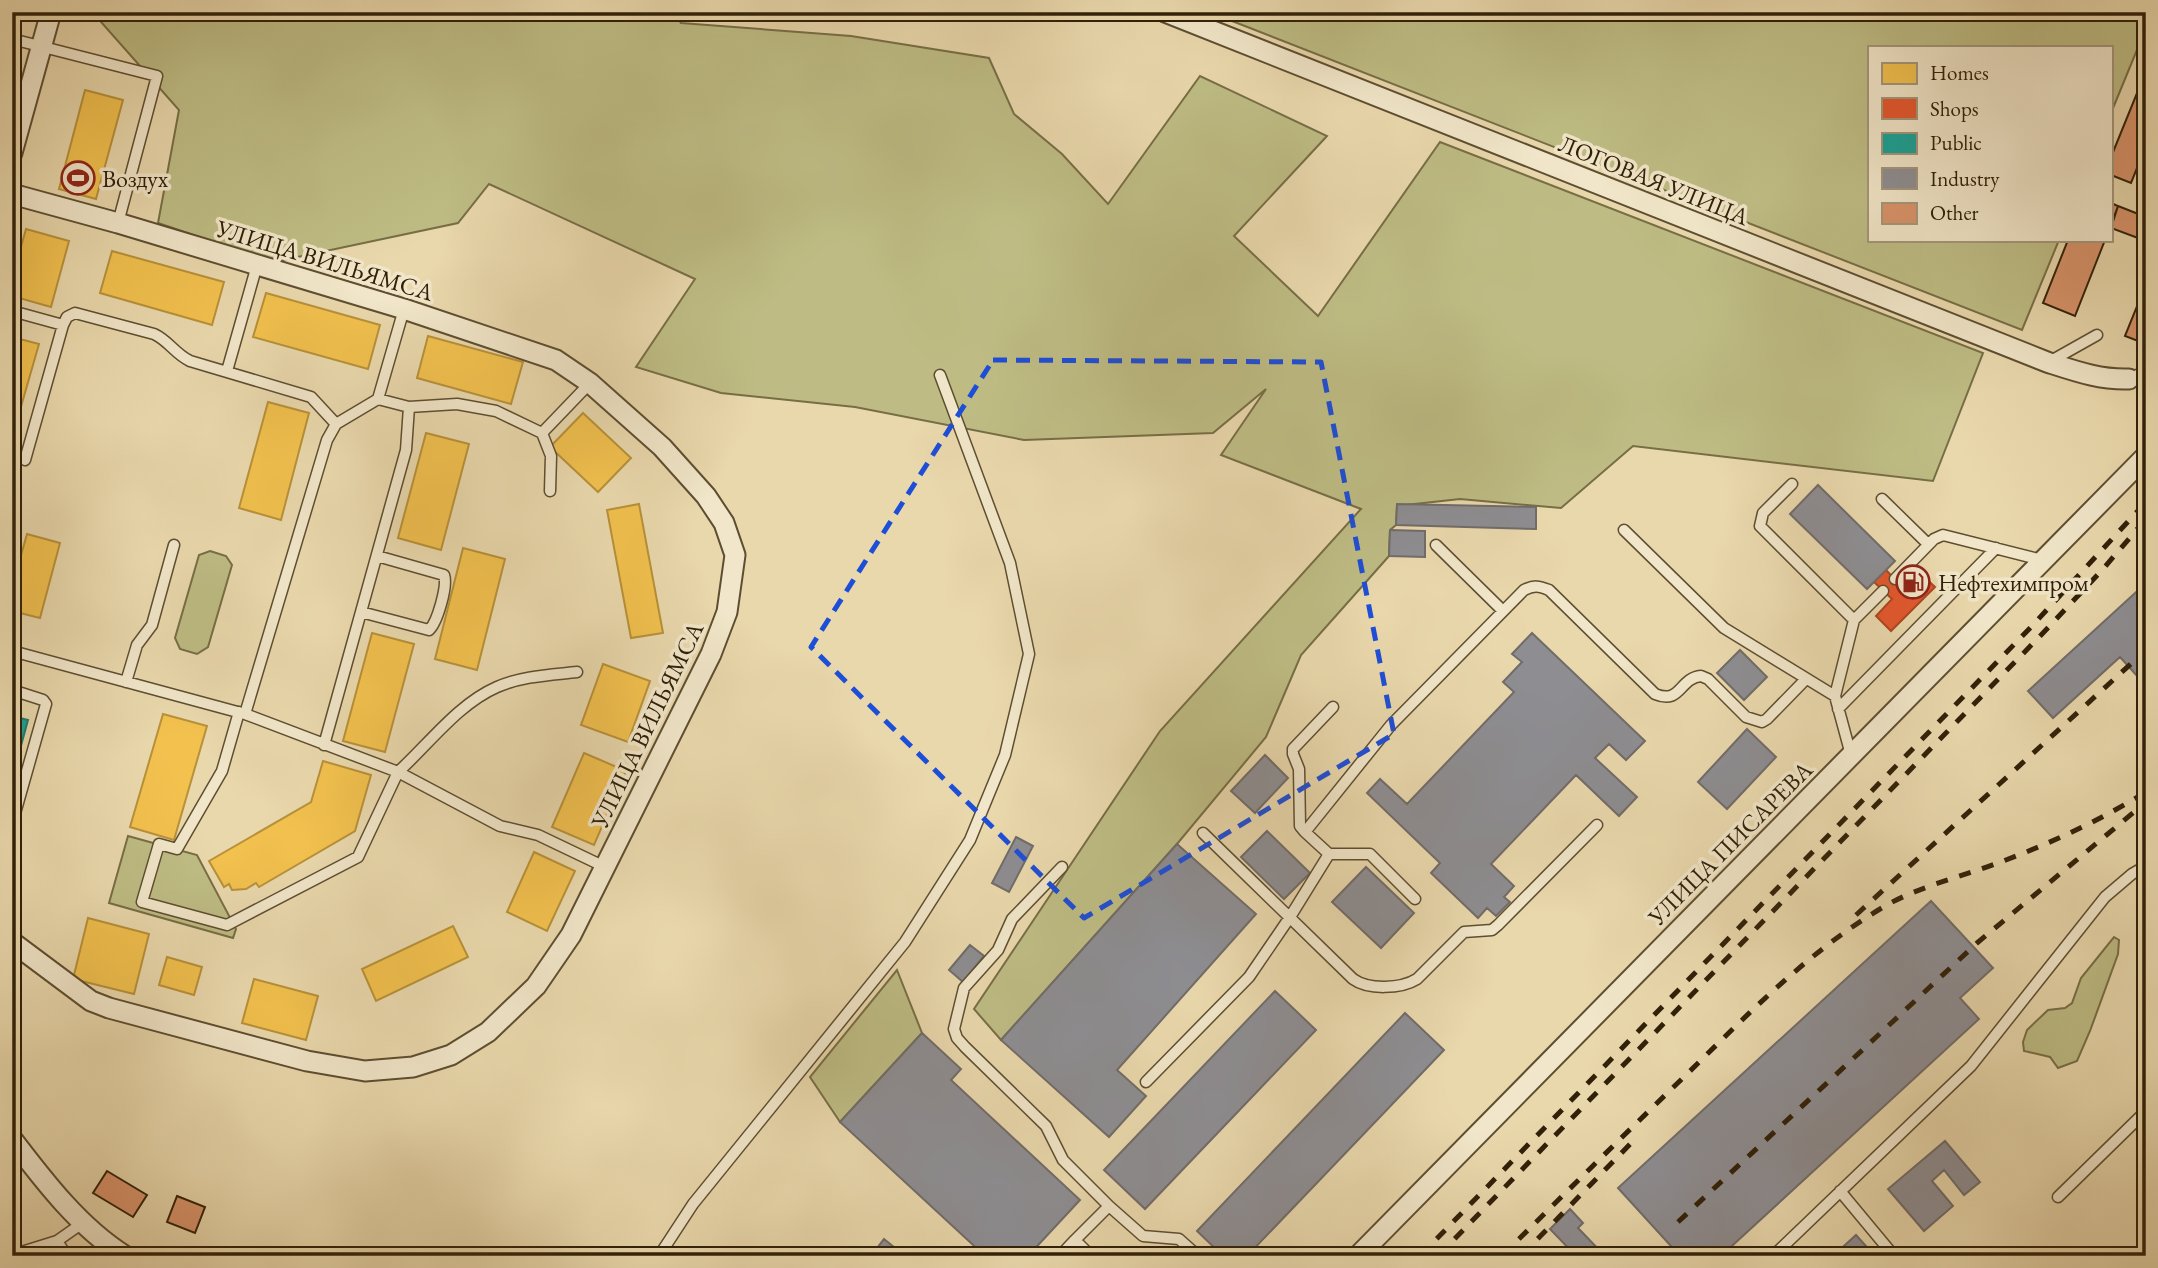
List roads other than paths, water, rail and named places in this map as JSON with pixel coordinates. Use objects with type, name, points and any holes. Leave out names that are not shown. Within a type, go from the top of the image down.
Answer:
[{"type":"street","points":[[12,153],[51,12]]},
{"type":"street","name":"ЛОГОВАЯ УЛИЦА","points":[[1165,12],[2047,362],[2091,376],[2111,379],[2138,375]]},
{"type":"street","name":"УЛИЦА ВИЛЬЯМСА","points":[[12,194],[404,309],[556,360],[590,383],[662,447],[705,496],[724,523],[735,555],[727,611],[711,654],[571,935],[536,986],[488,1032],[451,1055],[413,1067],[365,1072],[307,1061],[108,1008],[78,993],[12,942]]},
{"type":"street","name":"УЛИЦА ПИСАРЕВА","points":[[1358,1256],[2141,460]]},
{"type":"street","points":[[12,1139],[36,1170],[84,1222],[108,1246],[125,1256]]},
{"type":"lane","points":[[12,39],[157,76],[118,223]]},
{"type":"lane","points":[[227,372],[257,265]]},
{"type":"lane","points":[[404,309],[379,399],[336,424],[327,440],[222,771],[177,849],[159,844],[142,902],[227,925],[358,857],[398,772],[464,708],[496,687],[533,677],[577,673]]},
{"type":"lane","points":[[12,311],[63,325]]},
{"type":"lane","points":[[25,460],[63,325],[67,317],[75,313],[164,338],[179,356],[190,361],[311,397],[336,424]]},
{"type":"lane","points":[[2047,362],[2097,335]]},
{"type":"lane","points":[[659,1256],[693,1204],[905,942],[970,840],[1005,755],[1029,654],[1010,563],[940,375]]},
{"type":"lane","points":[[541,433],[590,383]]},
{"type":"lane","points":[[379,399],[410,407],[457,404],[496,411],[541,433],[551,456],[550,491]]},
{"type":"lane","points":[[324,745],[406,450],[410,407]]},
{"type":"lane","points":[[1792,484],[1763,513],[1760,526],[1854,620]]},
{"type":"lane","points":[[1882,499],[1928,544]]},
{"type":"lane","points":[[1624,530],[1724,628],[1835,696]]},
{"type":"lane","points":[[1895,579],[1928,544],[1937,536],[1943,535],[2042,560]]},
{"type":"lane","points":[[126,682],[136,645],[152,625],[174,545]]},
{"type":"lane","points":[[1436,545],[1503,611]]},
{"type":"lane","points":[[1838,709],[1996,548]]},
{"type":"lane","points":[[361,612],[429,631],[435,624],[445,586],[444,575],[377,556]]},
{"type":"lane","points":[[1305,832],[1391,725],[1524,590],[1532,586],[1549,590],[1655,694],[1669,698],[1690,679],[1701,676],[1708,679],[1746,717],[1762,722],[1806,679]]},
{"type":"lane","points":[[1851,755],[1835,696],[1854,620],[1883,591]]},
{"type":"lane","points":[[12,651],[242,713],[398,772],[500,826],[538,835],[605,867]]},
{"type":"lane","points":[[12,690],[43,700],[46,704],[12,824]]},
{"type":"lane","points":[[1333,707],[1293,749],[1299,769],[1300,826],[1329,854],[1370,854],[1415,899]]},
{"type":"lane","points":[[1203,832],[1358,983],[1373,986],[1409,984],[1464,932],[1492,929],[1499,925],[1597,825]]},
{"type":"lane","points":[[1146,1082],[1249,977],[1329,854]]},
{"type":"lane","points":[[1773,1256],[1971,1066],[2105,897],[2146,866]]},
{"type":"lane","points":[[1062,867],[1012,919],[998,950],[964,988],[954,1029],[957,1038],[1046,1126],[1063,1160],[1137,1233],[1151,1238],[1179,1239],[1198,1256]]},
{"type":"lane","points":[[2058,1196],[2146,1111]]},
{"type":"lane","points":[[1840,1191],[1894,1256]]},
{"type":"lane","points":[[1060,1256],[1109,1206]]},
{"type":"lane","points":[[12,1255],[57,1241],[84,1222]]},
{"type":"lane","points":[[1075,1240],[1091,1256]]},
{"type":"lane","points":[[57,1241],[67,1256]]},
{"type":"railway","points":[[1420,1256],[2032,626],[2146,502]]},
{"type":"railway","points":[[1438,1256],[2043,633],[2146,519]]},
{"type":"railway","points":[[1856,915],[2146,650]]},
{"type":"railway","points":[[1502,1256],[1755,1007],[1853,926],[1894,901],[2036,848],[2092,822],[2146,792]]},
{"type":"railway","points":[[1678,1222],[1977,943],[2146,802]]},
{"type":"railway","points":[[1521,1256],[1637,1137]]},
{"type":"place","name":"Воздух","points":[[78,178]]},
{"type":"place","name":"Нефтехимпром","points":[[1913,582]]}]
